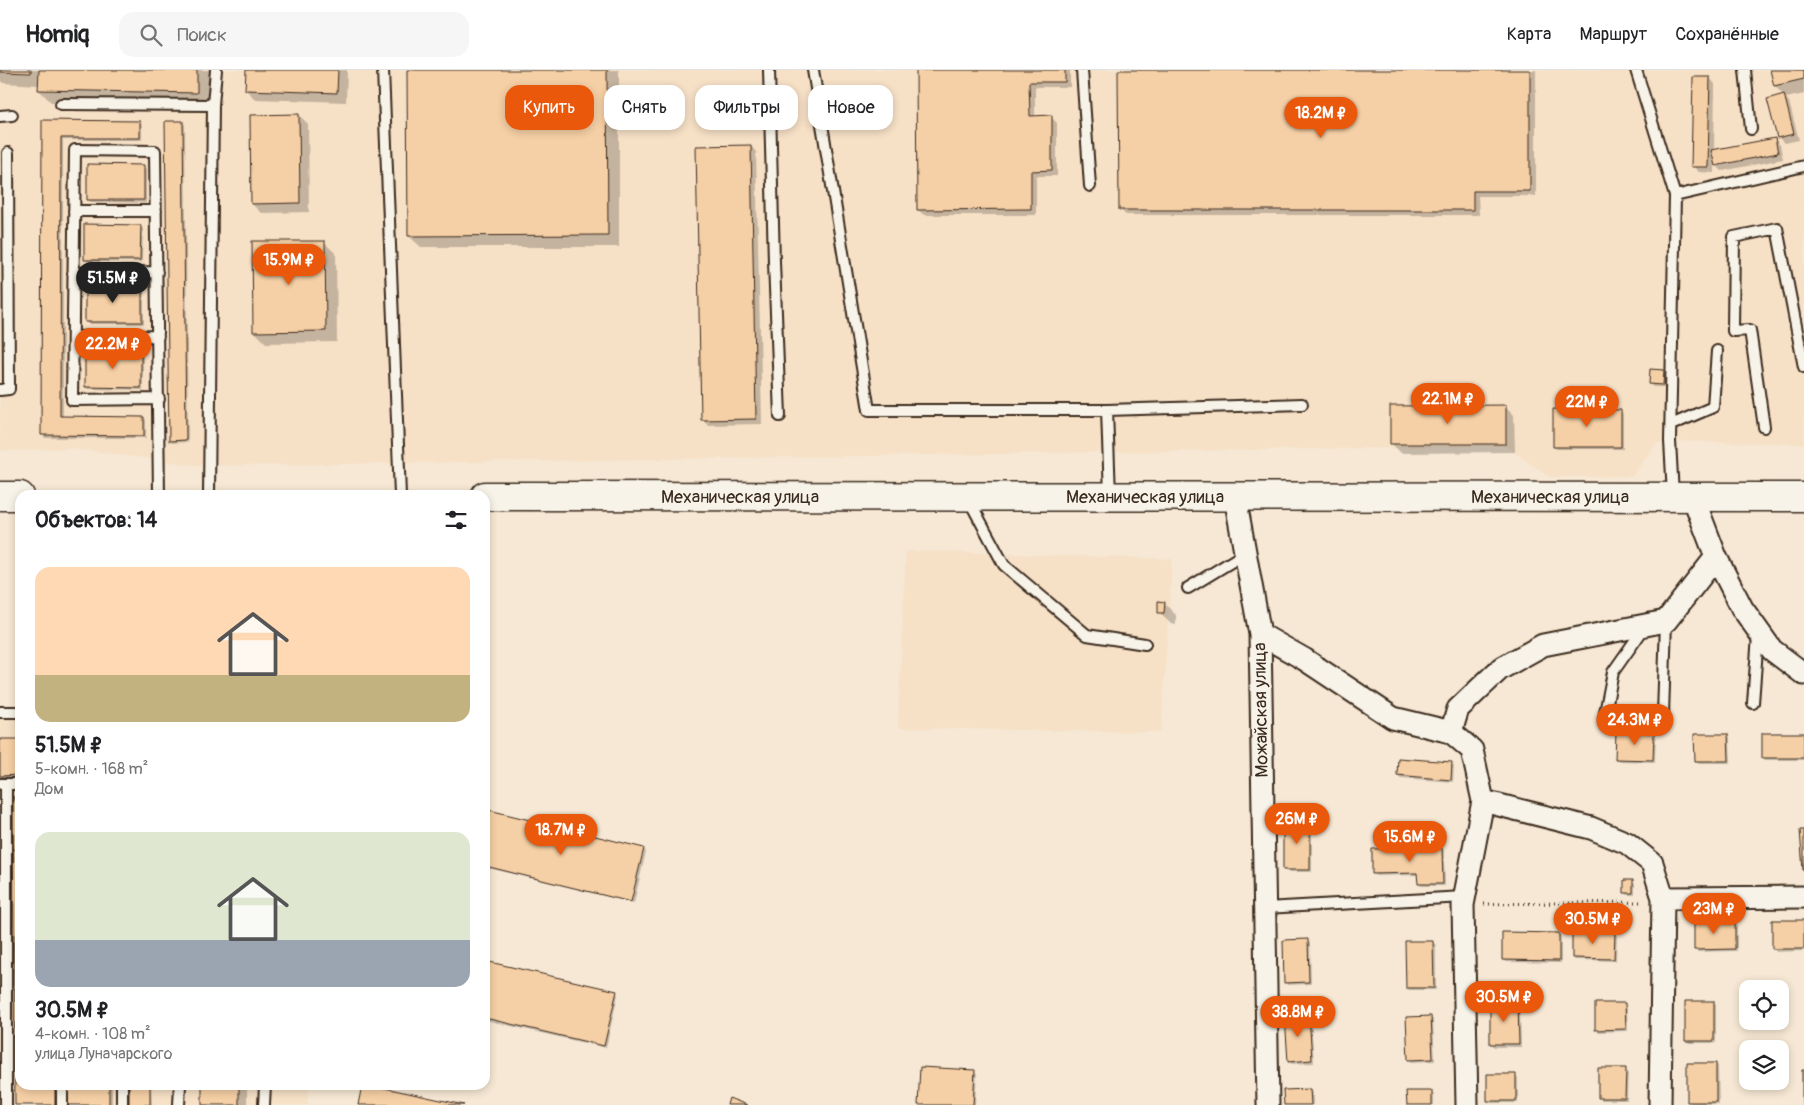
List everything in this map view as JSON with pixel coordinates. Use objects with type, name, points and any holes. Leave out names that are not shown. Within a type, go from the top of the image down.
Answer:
[{"type":"street","points":[[0,496],[15,496]]},
{"type":"street","name":"Механическая улица","points":[[490,496],[1804,497]]},
{"type":"street","name":"Можайская улица","points":[[1235,497],[1260,634],[1268,1105]]},
{"type":"street","points":[[1683,497],[1742,608],[1772,650],[1804,674]]},
{"type":"street","points":[[1451,732],[1458,709],[1500,669],[1543,645],[1656,623],[1716,557]]},
{"type":"street","points":[[1260,634],[1304,659],[1393,718],[1451,732],[1472,750],[1483,801],[1464,901],[1467,1105]]},
{"type":"street","points":[[1483,801],[1591,828],[1627,843],[1652,863],[1663,900],[1660,1105]]},
{"type":"street","points":[[1663,900],[1804,897]]},
{"type":"lane","points":[[209,490],[213,106],[216,70]]},
{"type":"lane","points":[[383,70],[400,490]]},
{"type":"lane","points":[[769,70],[780,416]]},
{"type":"lane","points":[[813,70],[869,410],[1107,410],[1302,404]]},
{"type":"lane","points":[[1082,70],[1090,186]]},
{"type":"lane","points":[[1636,70],[1675,196],[1671,425],[1683,497]]},
{"type":"lane","points":[[1745,70],[1751,129]]},
{"type":"lane","points":[[61,104],[213,106]]},
{"type":"lane","points":[[0,116],[12,115]]},
{"type":"lane","points":[[159,399],[72,400],[75,150],[155,151],[159,399],[159,490]]},
{"type":"lane","points":[[0,390],[9,389],[8,153]]},
{"type":"lane","points":[[1675,196],[1804,166]]},
{"type":"lane","points":[[74,211],[156,211]]},
{"type":"lane","points":[[1764,426],[1750,330],[1733,330],[1734,237],[1777,228],[1804,367]]},
{"type":"lane","points":[[73,273],[157,272]]},
{"type":"lane","points":[[73,336],[158,336]]},
{"type":"lane","points":[[1671,425],[1713,407],[1717,351]]},
{"type":"lane","points":[[1107,410],[1110,497]]},
{"type":"lane","points":[[968,497],[1004,565],[1087,636],[1145,644]]},
{"type":"lane","points":[[1188,588],[1244,554]]},
{"type":"lane","points":[[1605,714],[1613,672],[1656,623]]},
{"type":"lane","points":[[1656,623],[1663,715]]},
{"type":"lane","points":[[1754,703],[1758,629]]},
{"type":"lane","points":[[0,712],[15,712]]},
{"type":"lane","points":[[3,784],[6,1105]]},
{"type":"lane","points":[[1265,908],[1464,901]]},
{"type":"lane","points":[[62,1090],[62,1105]]},
{"type":"lane","points":[[122,1090],[122,1105]]},
{"type":"lane","points":[[179,1105],[180,1090]]},
{"type":"lane","points":[[264,1105],[265,1090]]},
{"type":"path","points":[[1464,901],[1663,900]]},
{"type":"shaded area","points":[[0,70],[1804,70],[1804,444],[1670,441],[1656,444],[1632,476],[1550,477],[1505,446],[203,466],[70,448],[0,451]]},
{"type":"shaded area","points":[[906,551],[1172,559],[1161,732],[898,728]]},
{"type":"shaded area","points":[[15,713],[15,1090],[309,1090],[307,1105],[0,1105],[0,714]]},
{"type":"building","points":[[0,70],[31,70],[31,73],[0,72]]},
{"type":"building","points":[[39,70],[197,70],[197,93],[38,90]]},
{"type":"building","points":[[246,70],[338,70],[337,93],[245,90]]},
{"type":"building","points":[[407,70],[607,70],[607,85],[604,85],[604,130],[607,130],[608,235],[408,236]]},
{"type":"building","points":[[916,70],[1065,70],[1065,82],[1029,82],[1030,116],[1052,115],[1052,170],[1031,171],[1031,209],[917,210]]},
{"type":"building","points":[[1118,70],[1530,70],[1530,191],[1473,191],[1473,210],[1119,210]]},
{"type":"building","points":[[1770,70],[1804,70],[1804,79],[1774,86]]},
{"type":"building","points":[[1693,77],[1710,77],[1708,167],[1691,167]]},
{"type":"building","points":[[1784,94],[1794,134],[1777,138],[1767,99]]},
{"type":"building","points":[[299,114],[300,203],[251,204],[250,115]]},
{"type":"building","points":[[42,120],[140,121],[140,138],[61,138],[60,416],[144,417],[144,436],[41,435]]},
{"type":"building","points":[[165,121],[183,121],[186,440],[169,441]]},
{"type":"building","points":[[1775,138],[1778,153],[1715,166],[1711,150]]},
{"type":"building","points":[[751,145],[756,419],[701,420],[696,146]]},
{"type":"building","points":[[87,164],[144,165],[144,200],[87,200]]},
{"type":"building","points":[[84,224],[141,225],[140,260],[84,260]]},
{"type":"building","points":[[252,241],[325,241],[326,331],[253,332]]},
{"type":"building","points":[[85,286],[142,287],[142,322],[85,322]]},
{"type":"building","points":[[85,352],[141,352],[141,388],[85,387]]},
{"type":"building","points":[[1650,369],[1664,370],[1663,385],[1649,384]]},
{"type":"building","points":[[1506,405],[1506,444],[1390,444],[1390,406]]},
{"type":"building","points":[[1553,409],[1621,410],[1621,447],[1553,447]]},
{"type":"building","points":[[1158,601],[1165,602],[1164,613],[1158,613]]},
{"type":"building","points":[[1616,732],[1654,733],[1653,760],[1615,759]]},
{"type":"building","points":[[1762,733],[1804,733],[1804,758],[1762,758]]},
{"type":"building","points":[[1694,734],[1728,734],[1729,761],[1695,761]]},
{"type":"building","points":[[0,739],[15,739],[15,775],[0,776]]},
{"type":"building","points":[[1398,758],[1452,762],[1451,780],[1397,775]]},
{"type":"building","points":[[13,797],[15,797],[15,1090],[55,1090],[55,1105],[15,1105]]},
{"type":"building","points":[[490,810],[644,848],[631,902],[490,867]]},
{"type":"building","points":[[1283,820],[1310,820],[1310,870],[1283,870]]},
{"type":"building","points":[[1800,830],[1804,830],[1804,871],[1803,871]]},
{"type":"building","points":[[1442,848],[1443,884],[1418,884],[1417,873],[1372,874],[1372,849]]},
{"type":"building","points":[[1624,880],[1633,880],[1633,893],[1624,893]]},
{"type":"building","points":[[1772,920],[1804,920],[1804,949],[1772,949]]},
{"type":"building","points":[[1694,921],[1735,921],[1735,949],[1694,950]]},
{"type":"building","points":[[1502,932],[1559,933],[1559,961],[1502,960]]},
{"type":"building","points":[[1572,932],[1615,932],[1614,959],[1572,958]]},
{"type":"building","points":[[1308,939],[1309,982],[1284,983],[1283,940]]},
{"type":"building","points":[[1405,941],[1433,941],[1434,988],[1406,988]]},
{"type":"building","points":[[490,962],[617,991],[604,1046],[490,1019]]},
{"type":"building","points":[[1685,1001],[1714,1001],[1714,1041],[1685,1041]]},
{"type":"building","points":[[1490,1002],[1518,1002],[1519,1044],[1490,1044]]},
{"type":"building","points":[[1595,1003],[1625,1003],[1626,1029],[1595,1030]]},
{"type":"building","points":[[1309,1015],[1312,1060],[1288,1062],[1285,1016]]},
{"type":"building","points":[[1431,1016],[1433,1059],[1408,1060],[1406,1017]]},
{"type":"building","points":[[1687,1063],[1716,1063],[1716,1102],[1687,1102]]},
{"type":"building","points":[[920,1067],[975,1070],[973,1105],[918,1105]]},
{"type":"building","points":[[1598,1068],[1626,1068],[1625,1098],[1598,1098]]},
{"type":"building","points":[[1802,1070],[1804,1070],[1804,1105],[1802,1105]]},
{"type":"building","points":[[1487,1074],[1516,1074],[1516,1101],[1487,1101]]},
{"type":"building","points":[[1310,1089],[1311,1105],[1284,1105],[1283,1090]]},
{"type":"building","points":[[68,1090],[109,1090],[109,1105],[68,1105]]},
{"type":"building","points":[[129,1090],[150,1090],[150,1105],[129,1105]]},
{"type":"building","points":[[202,1090],[239,1090],[239,1105],[202,1105]]},
{"type":"building","points":[[361,1090],[394,1090],[464,1105],[358,1105]]},
{"type":"building","points":[[1406,1091],[1432,1091],[1432,1105],[1407,1105]]},
{"type":"building","points":[[729,1098],[747,1105],[727,1105]]}]
